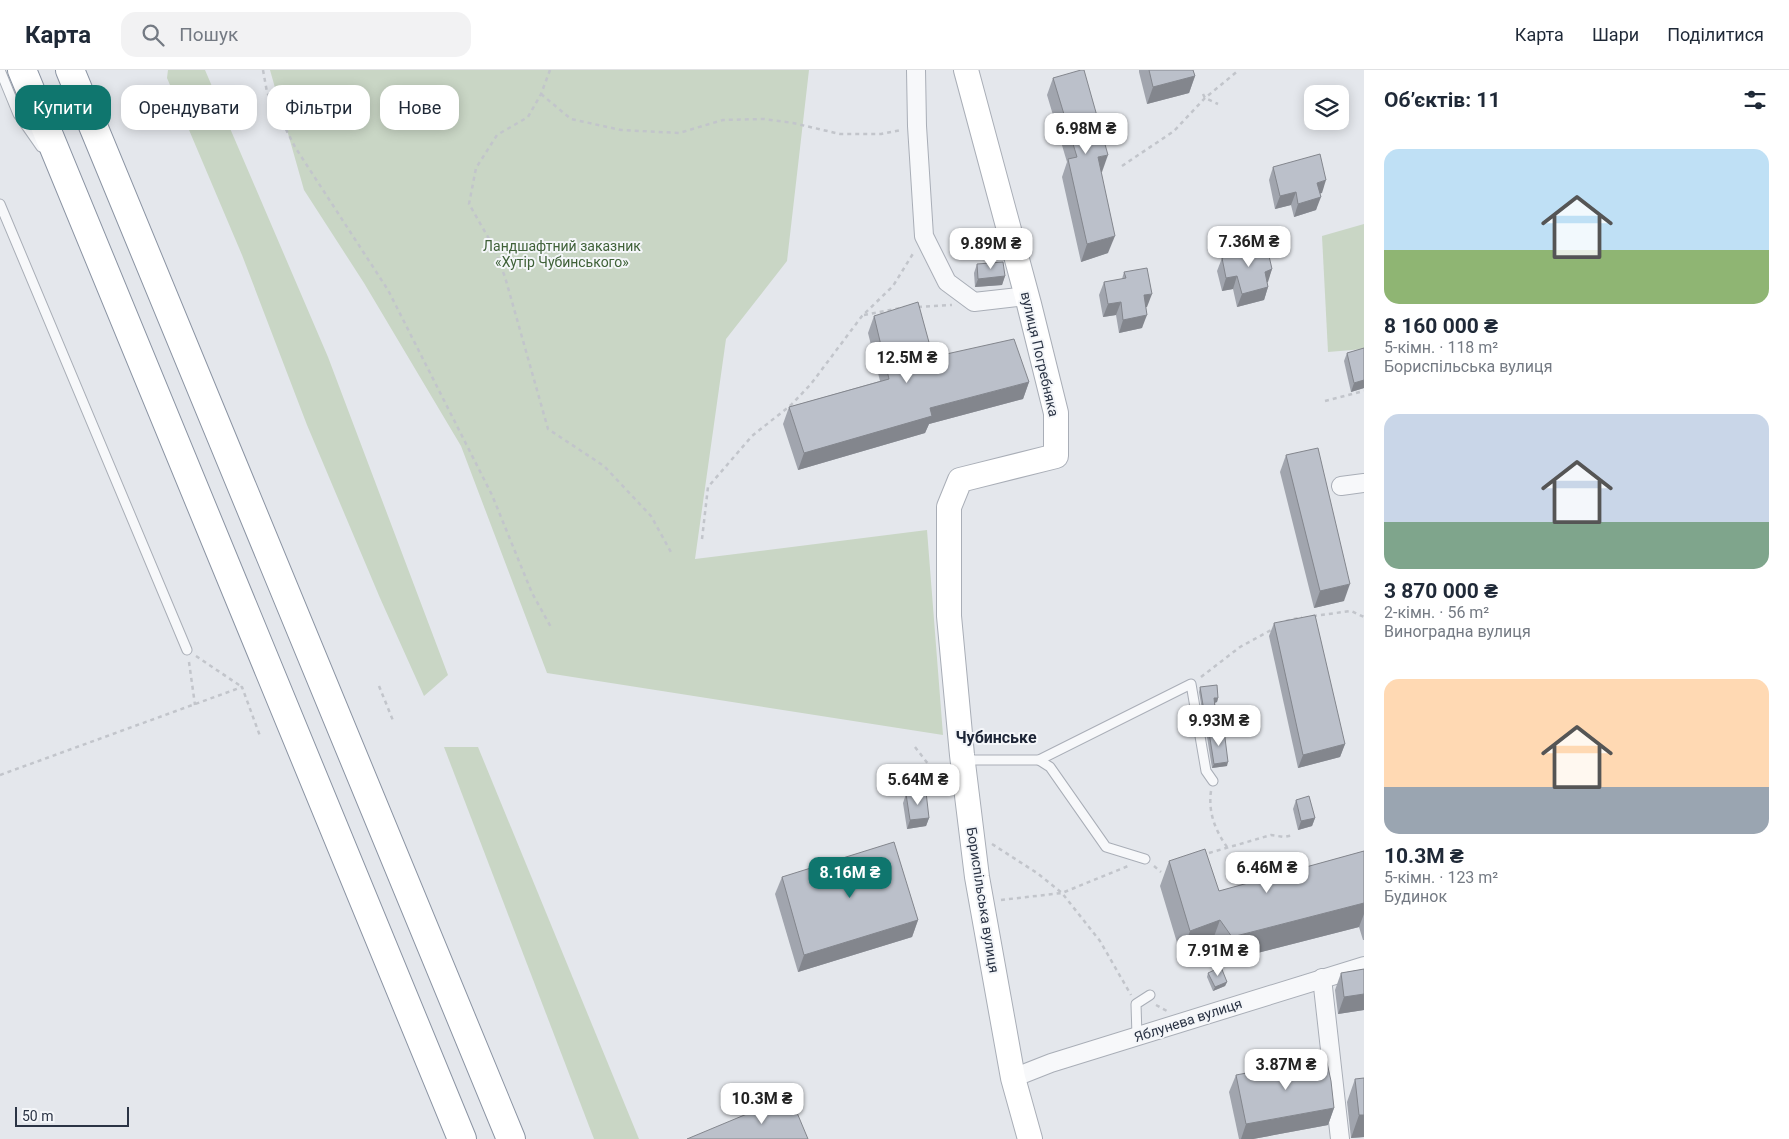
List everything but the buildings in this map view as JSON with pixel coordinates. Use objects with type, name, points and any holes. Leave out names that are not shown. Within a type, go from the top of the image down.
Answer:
[{"type":"highway","points":[[22,70],[462,1139]]},
{"type":"highway","points":[[70,70],[511,1139]]},
{"type":"street","points":[[916,70],[917,126],[924,236],[947,282],[974,302],[1027,296]]},
{"type":"street","name":"вулиця Погребняка","points":[[949,507],[960,480],[1056,456],[1056,413],[1027,296],[966,70]]},
{"type":"street","points":[[1341,486],[1364,483]]},
{"type":"street","name":"Бориспільська вулиця","points":[[949,507],[949,616],[970,824],[981,902],[1013,1078],[1030,1139]]},
{"type":"street","name":"Яблунева вулиця","points":[[1013,1078],[1051,1063],[1364,966]]},
{"type":"street","points":[[1322,978],[1340,1139]]},
{"type":"lane","points":[[0,70],[18,114],[45,151],[60,162]]},
{"type":"lane","points":[[0,204],[187,650]]},
{"type":"lane","points":[[963,760],[1039,760],[1191,684],[1206,771],[1213,780]]},
{"type":"lane","points":[[1039,760],[1050,767],[1106,847],[1146,859]]},
{"type":"lane","points":[[1137,1036],[1143,999]]},
{"type":"path","points":[[264,70],[267,92],[295,147],[388,290],[492,496],[532,594],[552,629]]},
{"type":"path","points":[[550,70],[541,94],[528,117],[497,135],[476,168],[469,204],[492,244],[505,277],[548,429],[604,466],[651,516],[672,554]]},
{"type":"path","points":[[1122,166],[1174,131],[1205,98],[1239,70]]},
{"type":"path","points":[[541,94],[572,119],[621,130],[679,134],[724,120],[764,119],[793,123],[840,134],[881,134],[917,126]]},
{"type":"path","points":[[1203,94],[1205,98],[1218,104]]},
{"type":"path","points":[[702,539],[708,487],[752,436],[791,405],[811,384],[862,316],[893,286],[924,236]]},
{"type":"path","points":[[917,307],[954,305]]},
{"type":"path","points":[[862,316],[899,307],[908,307]]},
{"type":"path","points":[[1325,401],[1364,391]]},
{"type":"path","points":[[1281,624],[1290,619],[1350,611],[1364,617]]},
{"type":"path","points":[[1191,684],[1240,647],[1273,628]]},
{"type":"path","points":[[187,650],[242,687],[260,736]]},
{"type":"path","points":[[187,650],[195,705]]},
{"type":"path","points":[[379,686],[394,723]]},
{"type":"path","points":[[0,775],[242,687]]},
{"type":"path","points":[[915,746],[970,824],[1062,893],[1143,999],[1169,1012]]},
{"type":"path","points":[[1213,780],[1209,804],[1216,832],[1227,847]]},
{"type":"path","points":[[1209,852],[1271,835],[1284,837],[1294,835]]},
{"type":"path","points":[[981,902],[1062,893],[1146,859]]},
{"type":"green space","points":[[168,70],[205,70],[211,85],[170,85],[167,78]]},
{"type":"green space","name":"Ландшафтний заказник «Хутір Чубинського»","points":[[270,70],[809,70],[787,261],[726,339],[695,559],[927,530],[943,735],[547,673],[461,446],[364,283],[304,190],[287,130],[370,130],[370,85],[274,85]]},
{"type":"green space","points":[[189,130],[231,130],[328,357],[448,675],[424,696],[380,598],[307,425],[242,255]]},
{"type":"green space","points":[[1364,224],[1364,349],[1328,352],[1322,236]]},
{"type":"green space","points":[[444,747],[478,747],[639,1139],[594,1139]]},
{"type":"district","name":"Чубинське","points":[[996,737]]}]
